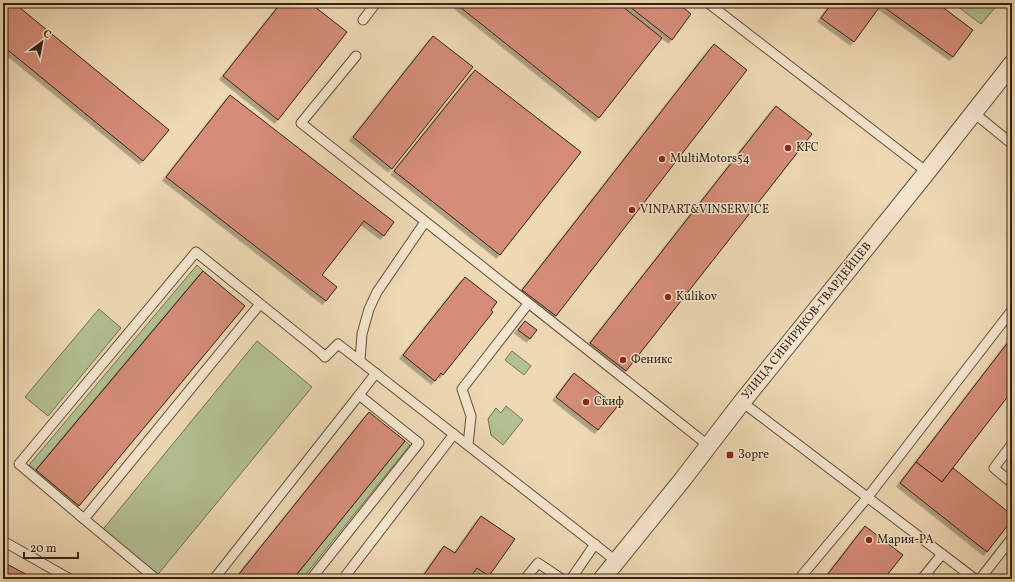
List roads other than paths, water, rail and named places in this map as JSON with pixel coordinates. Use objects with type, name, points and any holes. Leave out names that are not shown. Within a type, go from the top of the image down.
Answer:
[{"type":"street","name":"УЛИЦА СИБИРЯКОВ-ГВАРДЕЙЦЕВ","points":[[602,579],[1012,64]]},
{"type":"lane","points":[[363,20],[376,3]]},
{"type":"lane","points":[[708,3],[719,6],[927,172]]},
{"type":"lane","points":[[356,56],[301,123],[708,446]]},
{"type":"lane","points":[[974,113],[1012,144]]},
{"type":"lane","points":[[360,361],[362,334],[369,309],[377,292],[425,222]]},
{"type":"lane","points":[[156,579],[19,464],[196,252],[325,357],[338,344],[616,561]]},
{"type":"lane","points":[[84,519],[260,304]]},
{"type":"lane","points":[[468,445],[471,416],[462,393],[463,385],[528,304]]},
{"type":"lane","points":[[799,579],[867,498],[1012,310]]},
{"type":"lane","points":[[214,579],[376,374]]},
{"type":"lane","points":[[311,579],[419,444],[359,396]]},
{"type":"lane","points":[[742,402],[975,579]]},
{"type":"lane","points":[[343,579],[454,434]]},
{"type":"lane","points":[[1012,444],[994,468],[1012,483]]},
{"type":"lane","points":[[980,579],[1012,538]]},
{"type":"lane","points":[[3,541],[70,579]]},
{"type":"lane","points":[[571,579],[594,544]]},
{"type":"lane","points":[[922,579],[942,554]]},
{"type":"lane","points":[[525,579],[538,563],[562,579]]},
{"type":"place","name":"KFC","points":[[788,148]]},
{"type":"place","name":"MultiMotors54","points":[[662,159]]},
{"type":"place","name":"VINPART&VINSERVICE","points":[[632,210]]},
{"type":"place","name":"Kulikov","points":[[668,297]]},
{"type":"place","name":"Феникс","points":[[623,360]]},
{"type":"place","name":"Скиф","points":[[586,402]]},
{"type":"place","name":"Зорге","points":[[730,455]]},
{"type":"place","name":"Мария-РА","points":[[869,540]]}]
